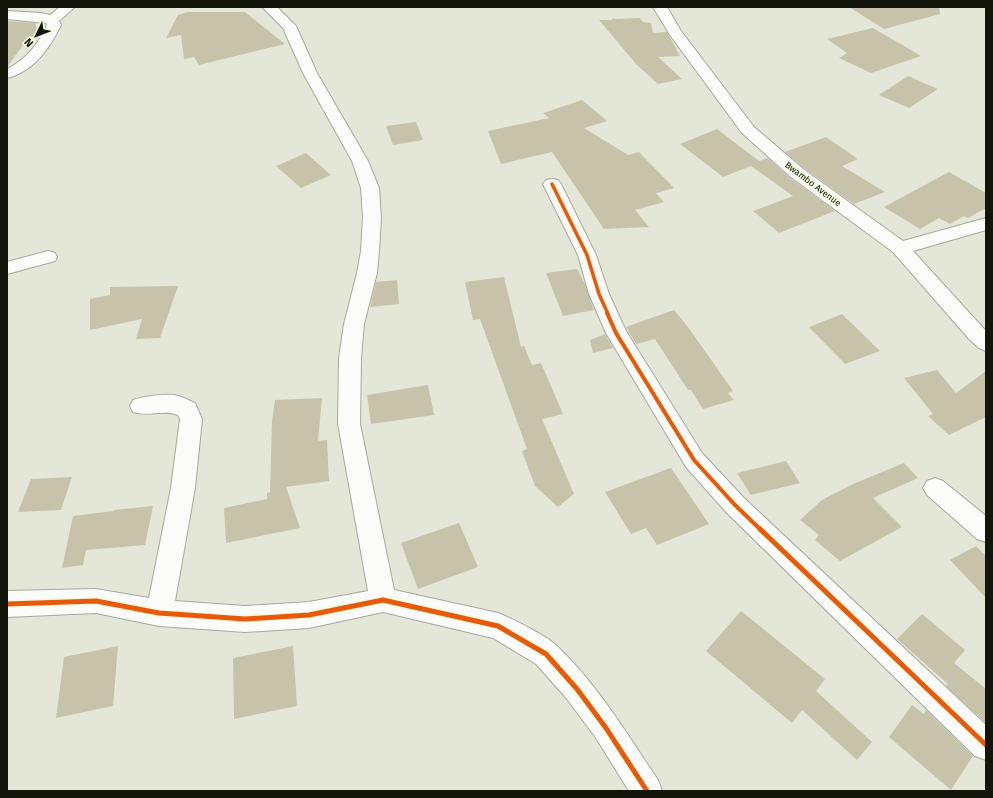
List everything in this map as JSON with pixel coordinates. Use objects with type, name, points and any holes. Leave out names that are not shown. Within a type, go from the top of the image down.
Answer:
[{"type":"street","points":[[52,20],[68,7]]},
{"type":"street","points":[[270,7],[289,26],[310,73],[360,162],[370,188],[372,218],[370,251],[367,273],[354,324],[350,358],[349,424],[383,600]]},
{"type":"street","name":"Bwambo Avenue","points":[[660,7],[675,32],[748,130],[797,173],[900,248],[976,334],[986,343]]},
{"type":"street","points":[[7,15],[41,17],[52,20]]},
{"type":"street","points":[[7,74],[29,62],[49,38],[54,25],[52,20]]},
{"type":"street","points":[[552,184],[587,255],[599,294],[616,333],[694,460],[735,505],[986,745]]},
{"type":"street","points":[[900,248],[986,224]]},
{"type":"street","points":[[7,268],[48,257]]},
{"type":"street","points":[[141,406],[174,404],[187,409],[191,419],[183,488],[159,613]]},
{"type":"street","points":[[935,488],[986,531]]},
{"type":"street","points":[[7,604],[96,601],[159,613],[245,619],[309,615],[383,600],[498,626],[546,654],[577,689],[602,722],[647,791]]},
{"type":"building","points":[[849,7],[939,7],[940,14],[884,29]]},
{"type":"building","points":[[187,12],[245,12],[285,44],[199,65],[194,57],[184,59],[181,35],[166,38],[178,15]]},
{"type":"building","points":[[613,18],[640,18],[643,22],[651,23],[653,33],[667,32],[680,56],[658,57],[682,79],[658,84],[637,65],[599,20],[612,20]]},
{"type":"building","points":[[7,21],[35,23],[39,35],[29,37],[7,67]]},
{"type":"building","points":[[873,28],[921,56],[871,73],[839,58],[847,53],[827,39]]},
{"type":"building","points":[[908,76],[938,89],[909,108],[879,95]]},
{"type":"building","points":[[582,100],[607,121],[584,128],[628,155],[639,152],[674,188],[656,193],[664,202],[635,210],[649,227],[604,229],[552,152],[501,164],[488,131],[549,118],[543,113]]},
{"type":"building","points":[[416,122],[423,140],[393,145],[386,126]]},
{"type":"building","points":[[717,129],[759,161],[768,158],[790,178],[835,211],[779,233],[753,211],[793,196],[751,166],[723,177],[680,144]]},
{"type":"building","points":[[826,137],[858,159],[842,166],[885,192],[854,204],[804,168],[785,152]]},
{"type":"building","points":[[306,153],[331,175],[301,188],[276,166]]},
{"type":"building","points":[[949,172],[986,193],[986,208],[968,218],[964,216],[950,224],[939,218],[920,229],[884,207]]},
{"type":"building","points":[[577,269],[585,284],[594,310],[563,316],[546,273]]},
{"type":"building","points":[[504,277],[521,347],[524,346],[532,365],[541,363],[563,414],[542,419],[574,494],[558,507],[535,486],[522,451],[527,449],[480,319],[473,320],[465,282]]},
{"type":"building","points":[[397,280],[399,304],[370,307],[376,282]]},
{"type":"building","points":[[178,286],[160,338],[136,339],[142,319],[90,330],[90,299],[110,295],[110,287]]},
{"type":"building","points":[[674,310],[688,327],[733,391],[728,393],[734,400],[703,409],[691,390],[688,390],[655,339],[636,344],[626,327]]},
{"type":"building","points":[[842,314],[880,351],[845,364],[809,327]]},
{"type":"building","points":[[605,334],[613,348],[593,353],[590,340]]},
{"type":"building","points":[[937,370],[956,393],[986,371],[986,417],[949,435],[928,416],[933,414],[904,378]]},
{"type":"building","points":[[428,385],[434,415],[371,424],[367,395]]},
{"type":"building","points":[[322,398],[318,441],[327,440],[329,481],[286,487],[300,528],[226,543],[224,508],[267,499],[267,493],[270,492],[272,421],[275,400]]},
{"type":"building","points":[[786,461],[800,483],[751,495],[737,473]]},
{"type":"building","points":[[904,463],[918,478],[873,498],[902,527],[840,561],[815,540],[819,535],[800,520],[822,500],[853,484]]},
{"type":"building","points":[[671,468],[709,524],[657,545],[646,528],[631,534],[605,492]]},
{"type":"building","points":[[72,477],[61,510],[18,512],[31,479]]},
{"type":"building","points":[[153,506],[145,545],[86,550],[83,565],[62,568],[73,516]]},
{"type":"building","points":[[459,523],[478,567],[418,589],[401,543]]},
{"type":"building","points":[[976,546],[986,556],[986,598],[950,560]]},
{"type":"building","points":[[741,611],[825,679],[816,691],[872,742],[857,760],[802,710],[792,723],[706,651]]},
{"type":"building","points":[[922,614],[965,650],[954,663],[986,689],[986,723],[946,686],[948,684],[897,639]]},
{"type":"building","points":[[118,646],[113,706],[56,718],[64,657]]},
{"type":"building","points":[[293,646],[297,706],[234,719],[233,658]]},
{"type":"building","points":[[912,705],[924,714],[926,710],[973,756],[951,790],[889,737]]},
{"type":"cycle path","points":[[552,184],[587,255],[599,294],[616,333],[694,460],[735,505],[986,745]]},
{"type":"cycle path","points":[[7,604],[96,601],[159,613],[245,619],[309,615],[383,600],[498,626],[546,654],[577,689],[606,728],[647,791]]}]
